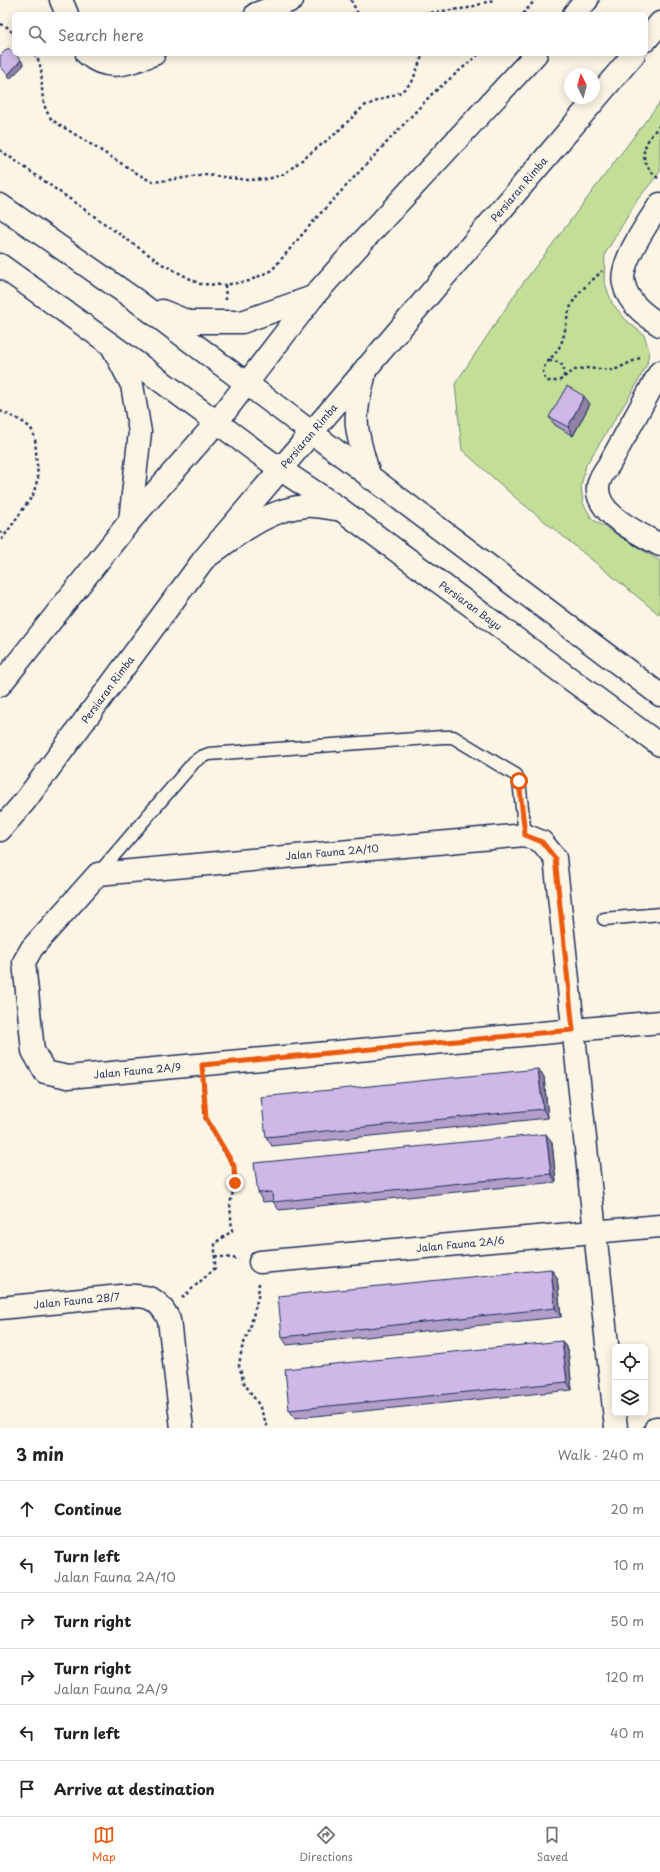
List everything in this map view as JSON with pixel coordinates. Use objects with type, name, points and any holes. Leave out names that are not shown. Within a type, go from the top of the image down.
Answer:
[{"type":"street","points":[[61,0],[66,12]]},
{"type":"street","points":[[261,12],[292,0]]},
{"type":"street","points":[[576,12],[587,0]]},
{"type":"street","points":[[648,38],[660,23]]},
{"type":"street","points":[[90,56],[107,66],[129,64],[149,56]]},
{"type":"street","points":[[0,685],[130,521],[217,422],[248,384],[313,297],[534,56]]},
{"type":"street","name":"Persiaran Rimba","points":[[0,830],[25,801],[204,559],[632,56]]},
{"type":"street","points":[[0,205],[137,301],[248,384],[310,433],[660,695]]},
{"type":"street","points":[[657,209],[629,256],[623,283],[629,297],[639,310],[660,325]]},
{"type":"street","name":"Persiaran Bayu","points":[[0,265],[280,469],[340,509],[660,745]]},
{"type":"street","points":[[137,301],[189,322],[242,322],[313,297]]},
{"type":"street","points":[[112,346],[132,385],[140,432],[130,521]]},
{"type":"street","points":[[366,368],[360,396],[357,425],[361,450],[370,478]]},
{"type":"street","points":[[660,372],[603,473],[597,490],[602,504],[613,516],[660,545]]},
{"type":"street","points":[[204,559],[256,522],[283,510],[307,506],[340,509]]},
{"type":"street","name":"Jalan Fauna 2A/10","points":[[98,874],[525,835],[542,842],[555,858],[573,1030]]},
{"type":"street","name":"Jalan Fauna 2A/9","points":[[98,874],[32,948],[24,962],[33,1051],[45,1072],[68,1077],[660,1022]]},
{"type":"street","points":[[573,1030],[616,1428]]},
{"type":"street","name":"Jalan Fauna 2A/6","points":[[260,1262],[660,1226]]},
{"type":"street","name":"Jalan Fauna 2B/7","points":[[0,1308],[139,1295],[158,1302]]},
{"type":"street","points":[[158,1302],[169,1320],[182,1428]]},
{"type":"lane","points":[[98,874],[194,762],[200,757],[209,754],[453,737],[516,775],[519,781],[525,835]]},
{"type":"lane","points":[[604,919],[660,914]]},
{"type":"path","points":[[351,0],[357,12]]},
{"type":"path","points":[[449,12],[493,0]]},
{"type":"path","points":[[525,12],[535,0]]},
{"type":"path","points":[[0,24],[12,33]]},
{"type":"path","points":[[35,56],[42,70],[43,102],[46,113],[52,120],[153,182],[207,175],[248,180],[268,179],[284,174],[335,134],[364,106],[401,92],[412,82],[422,56]]},
{"type":"path","points":[[0,150],[162,264],[200,284],[225,285],[249,280],[272,270],[318,216],[432,94],[478,56]]},
{"type":"path","points":[[660,125],[644,149],[643,158],[647,168],[660,180]]},
{"type":"path","points":[[605,269],[580,292],[574,300],[568,311],[563,340],[543,369],[542,374],[548,381],[554,382],[575,370],[585,368],[614,370],[644,357]]},
{"type":"path","points":[[549,361],[559,362],[564,367],[564,377]]},
{"type":"path","points":[[0,411],[20,420],[31,428],[35,438],[38,478],[33,495],[0,542]]},
{"type":"path","points":[[0,532],[5,535]]},
{"type":"path","points":[[158,1302],[183,1298],[215,1268],[215,1243],[232,1231],[230,1204],[235,1183],[234,1166],[206,1118],[202,1065]]},
{"type":"path","points":[[260,1262],[258,1297],[250,1328],[242,1348],[239,1365],[244,1383],[259,1405],[268,1428]]},
{"type":"green space","points":[[660,102],[660,172],[638,199],[605,254],[604,281],[612,303],[626,320],[644,335],[649,350],[647,364],[634,389],[586,465],[581,486],[583,503],[592,519],[660,561],[660,615],[517,499],[462,450],[455,384],[520,287]]},
{"type":"building","points":[[8,48],[12,52],[12,56],[17,56],[21,60],[8,75],[0,66],[0,56]]},
{"type":"building","points":[[567,386],[584,396],[568,427],[549,417]]},
{"type":"building","points":[[538,1069],[543,1109],[266,1137],[261,1097]]},
{"type":"building","points":[[546,1134],[551,1174],[273,1202],[272,1192],[258,1193],[254,1163]]},
{"type":"building","points":[[551,1269],[555,1308],[282,1337],[278,1296]]},
{"type":"building","points":[[562,1341],[567,1382],[289,1410],[285,1369]]},
{"type":"route","points":[[235,1183],[234,1166],[216,1138],[206,1118],[203,1097],[202,1065],[573,1030],[555,858],[542,842],[525,835],[519,781]]}]
